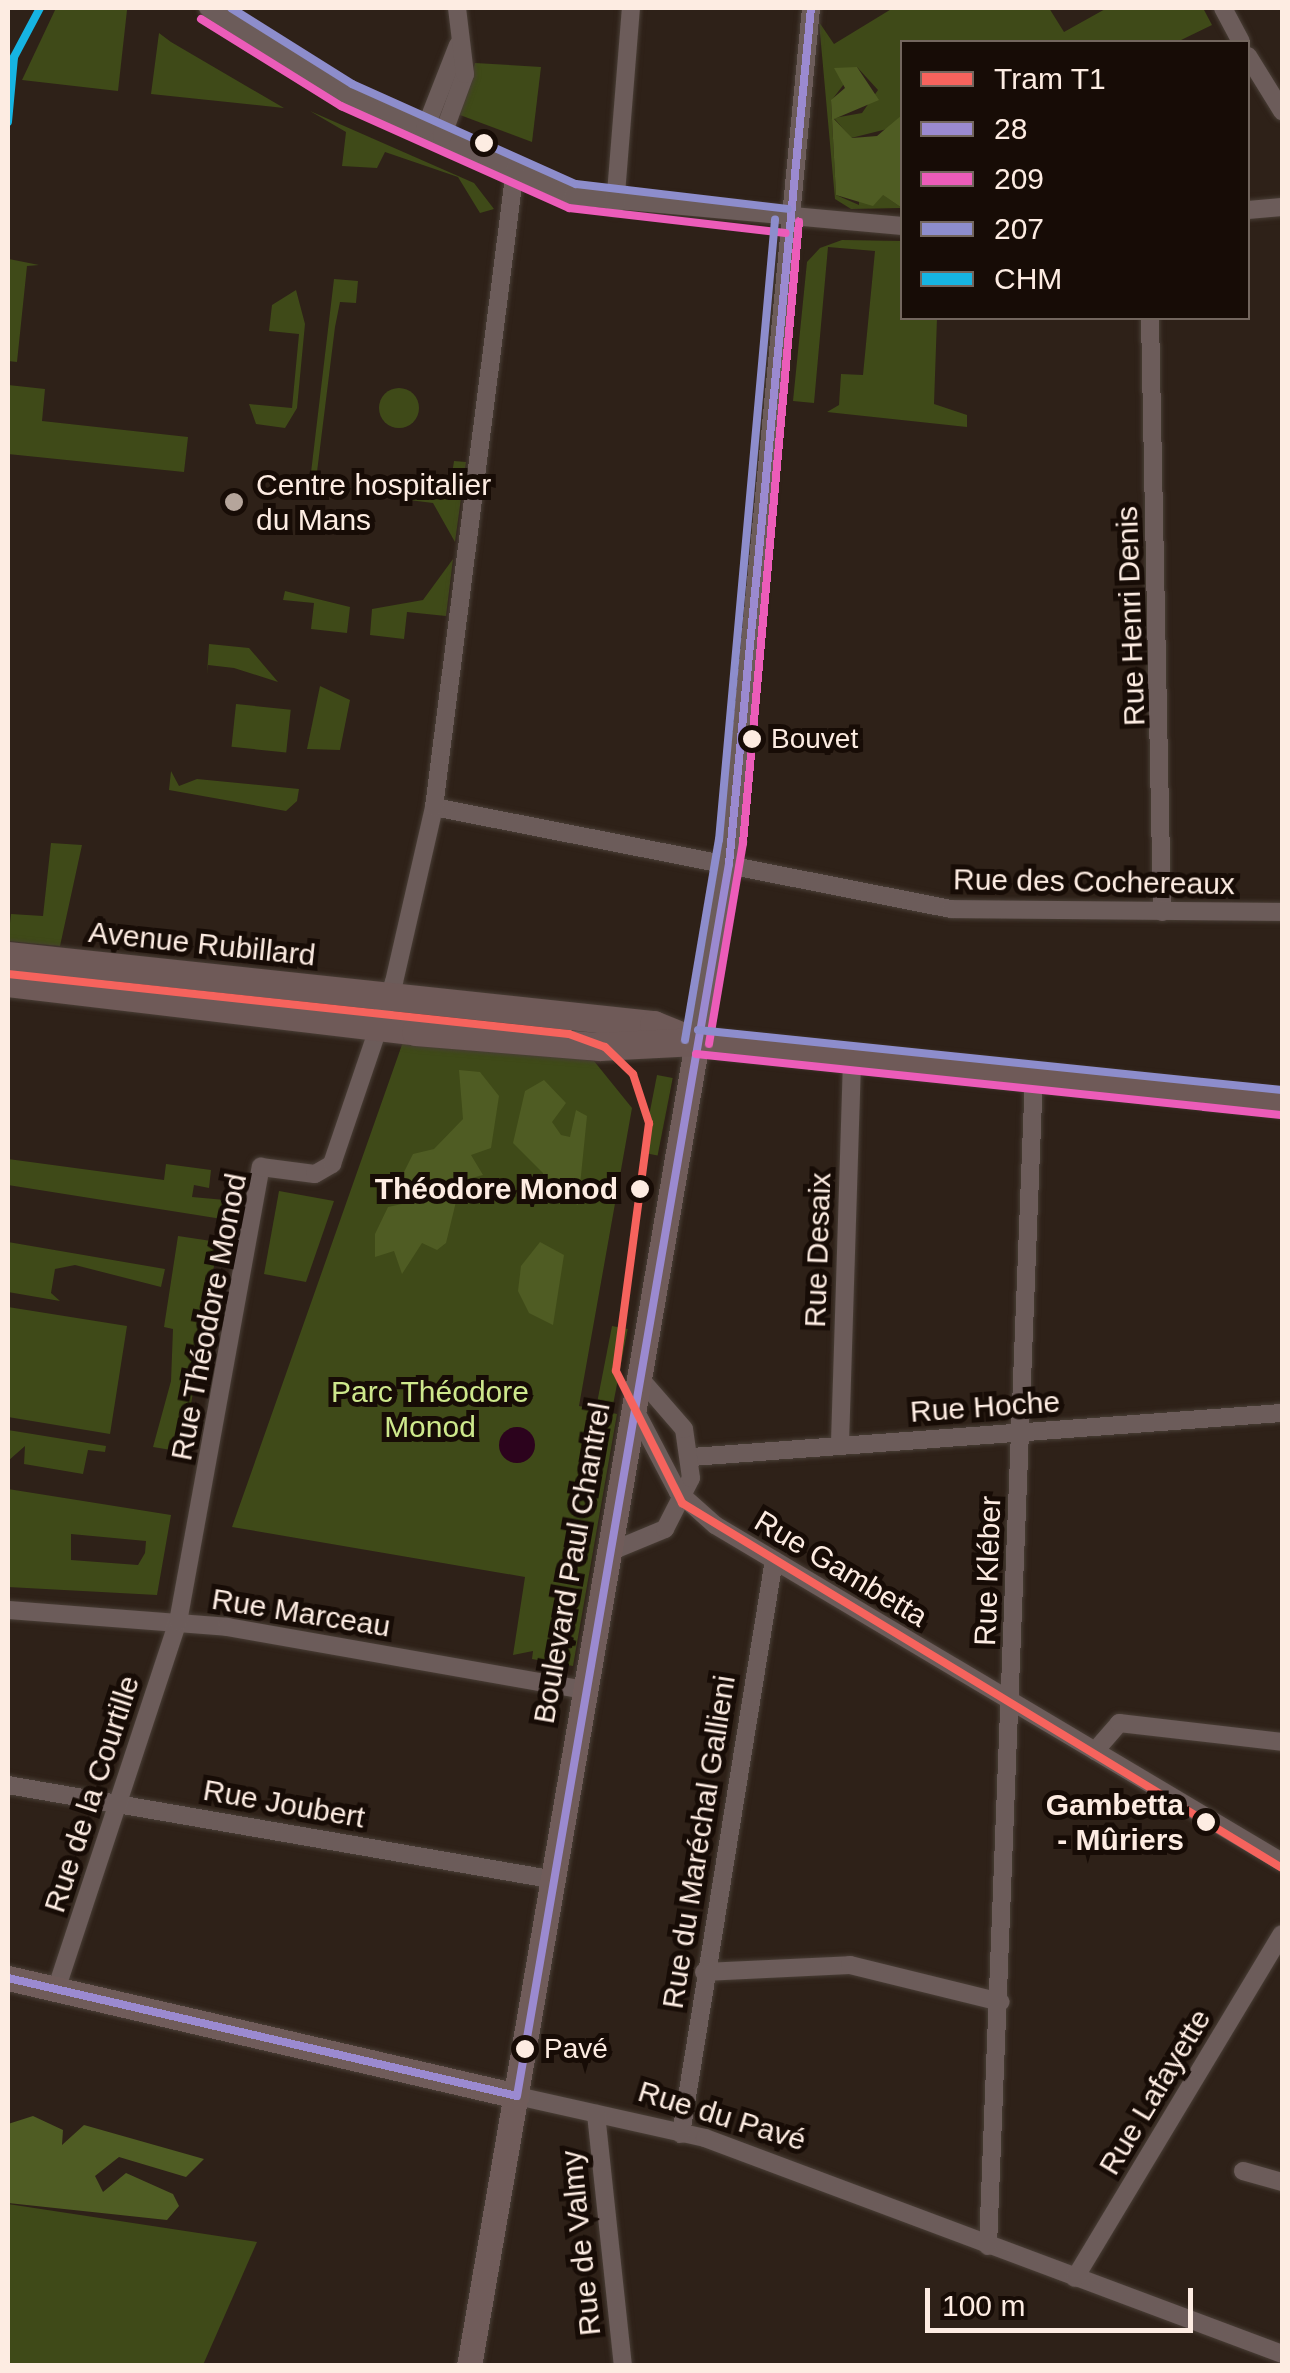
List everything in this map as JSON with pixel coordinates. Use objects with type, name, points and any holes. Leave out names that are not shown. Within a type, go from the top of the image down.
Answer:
[{"type":"main road","name":"Avenue Rubillard","points":[[8,956],[654,1025],[697,1042]]},
{"type":"main road","name":"Avenue Rubillard","points":[[8,983],[379,1030],[600,1047],[697,1042],[1282,1104]]},
{"type":"street","points":[[208,8],[346,94],[515,169],[615,206],[900,226]]},
{"type":"street","points":[[433,133],[458,45],[457,8]]},
{"type":"street","points":[[615,206],[631,8]]},
{"type":"street","points":[[697,1042],[728,864],[787,221],[812,8]]},
{"type":"street","points":[[1223,8],[1240,40]]},
{"type":"street","points":[[1250,59],[1282,110]]},
{"type":"street","points":[[379,1030],[434,807],[515,169]]},
{"type":"street","points":[[1250,210],[1282,207]]},
{"type":"street","name":"Rue Henri Denis","points":[[1150,320],[1162,912]]},
{"type":"street","name":"Rue des Cochereaux","points":[[434,807],[950,909],[1282,912]]},
{"type":"street","name":"Rue Théodore Monod","points":[[178,1622],[261,1167],[315,1174],[331,1166],[379,1030]]},
{"type":"street","name":"Boulevard Paul Chantrel","points":[[469,2366],[697,1042]]},
{"type":"street","name":"Rue Desaix","points":[[840,1443],[852,1058]]},
{"type":"street","name":"Rue Kléber","points":[[988,2246],[1001,2002],[1034,1077]]},
{"type":"street","points":[[607,1553],[656,1537],[684,1500],[692,1456],[676,1416],[637,1376]]},
{"type":"street","points":[[632,1404],[684,1500]]},
{"type":"street","name":"Rue Hoche","points":[[692,1456],[1282,1413]]},
{"type":"street","name":"Rue Gambetta","points":[[684,1500],[774,1560],[1282,1862]]},
{"type":"street","name":"Rue du Maréchal Gallieni","points":[[681,2134],[704,1972],[774,1560]]},
{"type":"street","name":"Rue Marceau","points":[[8,1610],[178,1622],[583,1690]]},
{"type":"street","name":"Rue de la Courtille","points":[[58,1984],[178,1622]]},
{"type":"street","points":[[1095,1751],[1119,1723],[1282,1742]]},
{"type":"street","name":"Rue Joubert","points":[[8,1785],[550,1880]]},
{"type":"street","name":"Rue Lafayette","points":[[1075,2278],[1282,1934]]},
{"type":"street","points":[[704,1972],[850,1965],[1001,2002]]},
{"type":"street","name":"Rue du Pavé","points":[[8,1978],[58,1984],[681,2134],[1282,2354]]},
{"type":"street","name":"Rue de Valmy","points":[[596,2114],[624,2366]]},
{"type":"street","points":[[1243,2171],[1282,2182]]},
{"type":"green space","points":[[56,8],[127,10],[118,91],[22,80]]},
{"type":"green space","points":[[893,8],[1049,8],[1064,32],[1107,8],[1203,8],[1212,25],[1181,40],[900,40],[900,117],[891,128],[851,138],[834,118],[862,113],[878,90],[857,67],[831,101],[836,195],[859,205],[859,195],[882,194],[900,208],[851,209],[835,199],[819,22],[834,44]]},
{"type":"green space","points":[[159,33],[171,42],[284,108],[151,94]]},
{"type":"green space","points":[[475,63],[541,67],[532,142],[460,115]]},
{"type":"green space","points":[[857,67],[879,100],[834,119],[852,138],[877,136],[900,117],[900,207],[883,195],[873,206],[836,195],[831,100],[845,88],[834,68]]},
{"type":"green space","points":[[310,111],[474,183],[494,209],[480,213],[458,177],[385,152],[377,168],[342,166],[346,132]]},
{"type":"green space","points":[[842,240],[900,241],[900,320],[937,320],[934,404],[967,415],[967,427],[827,412],[839,405],[841,374],[863,375],[875,251],[828,247],[814,403],[793,401],[807,262],[820,248]]},
{"type":"green space","points":[[9,259],[39,265],[27,266],[17,362],[8,361]]},
{"type":"green space","points":[[334,279],[358,281],[356,303],[340,302],[335,327],[316,480],[324,490],[310,481]]},
{"type":"green space","points":[[296,290],[305,324],[297,408],[285,428],[256,424],[249,404],[292,408],[299,334],[269,331],[272,305]]},
{"type":"green space","points":[[8,385],[45,389],[42,421],[188,437],[184,472],[8,454]]},
{"type":"green space","points":[[399,388],[413,394],[419,408],[413,422],[399,428],[385,422],[379,408],[385,394]]},
{"type":"green space","points":[[454,461],[466,462],[455,542],[433,503],[377,496],[378,487],[449,494]]},
{"type":"green space","points":[[453,559],[446,616],[407,612],[404,639],[370,635],[372,609],[423,600]]},
{"type":"green space","points":[[285,591],[350,607],[347,633],[311,629],[314,603],[283,600]]},
{"type":"green space","points":[[209,644],[249,648],[278,682],[234,668],[208,665],[207,675]]},
{"type":"green space","points":[[320,686],[350,700],[340,750],[307,749]]},
{"type":"green space","points":[[236,704],[291,710],[286,753],[232,747]]},
{"type":"green space","points":[[171,771],[179,786],[197,779],[299,789],[297,801],[286,811],[169,790]]},
{"type":"green space","points":[[51,843],[82,845],[60,946],[8,941],[11,914],[43,916]]},
{"type":"green space","name":"Parc Théodore Monod","points":[[404,1039],[594,1061],[632,1108],[579,1406],[617,1414],[573,1666],[532,1659],[533,1651],[513,1655],[525,1577],[232,1527]]},
{"type":"green space","points":[[459,1070],[480,1072],[499,1096],[491,1148],[471,1155],[483,1175],[461,1181],[446,1243],[437,1250],[422,1243],[402,1274],[394,1251],[375,1257],[375,1234],[388,1207],[411,1202],[399,1182],[413,1154],[434,1149],[463,1119]]},
{"type":"green space","points":[[657,1075],[673,1078],[658,1156],[642,1153]]},
{"type":"green space","points":[[544,1080],[566,1103],[552,1122],[561,1135],[570,1137],[576,1110],[587,1116],[578,1205],[542,1188],[543,1173],[513,1143],[525,1091]]},
{"type":"green space","points":[[8,1159],[164,1180],[166,1164],[211,1170],[209,1188],[194,1185],[192,1197],[225,1200],[222,1219],[8,1185]]},
{"type":"green space","points":[[279,1191],[334,1201],[306,1282],[264,1274]]},
{"type":"green space","points":[[178,1236],[218,1242],[183,1452],[153,1447],[171,1381],[173,1329],[164,1327]]},
{"type":"green space","points":[[8,1242],[165,1269],[161,1287],[75,1265],[55,1269],[51,1293],[60,1301],[8,1292]]},
{"type":"green space","points":[[540,1242],[564,1255],[553,1325],[529,1313],[518,1291],[521,1266]]},
{"type":"green space","points":[[8,1307],[127,1326],[110,1434],[8,1417]]},
{"type":"green space","points":[[612,1326],[628,1329],[613,1403],[598,1400]]},
{"type":"green space","points":[[8,1430],[106,1446],[105,1452],[88,1450],[83,1474],[24,1464],[25,1446],[8,1461]]},
{"type":"green space","points":[[8,1489],[171,1515],[157,1595],[8,1587]],"holes":[[[71,1534],[146,1541],[138,1565],[71,1560]]]},
{"type":"green space","points":[[33,2116],[63,2130],[62,2145],[84,2125],[204,2159],[186,2177],[119,2157],[95,2176],[103,2192],[126,2173],[173,2194],[179,2206],[167,2220],[8,2203],[8,2124]]},
{"type":"green space","points":[[8,2204],[257,2242],[203,2365],[8,2365]]},
{"type":"shaded area","points":[[517,1427],[530,1432],[535,1445],[530,1458],[517,1463],[504,1458],[499,1445],[504,1432]]},
{"type":"tram line","name":"T1","points":[[8,974],[569,1034],[605,1047],[633,1074],[649,1123],[616,1371],[682,1503],[1282,1868]]},
{"type":"transit line","name":"CHM","points":[[8,122],[14,57],[40,8]]},
{"type":"transit line","name":"207","points":[[231,8],[352,84],[576,184],[788,209]]},
{"type":"transit line","name":"28","points":[[517,2096],[729,864],[811,8]]},
{"type":"transit line","name":"209","points":[[201,19],[341,106],[569,208],[786,233]]},
{"type":"transit line","name":"207","points":[[685,1040],[719,840],[775,220]]},
{"type":"transit line","name":"209","points":[[709,1044],[743,843],[799,222]]},
{"type":"transit line","name":"207","points":[[698,1030],[1282,1090]]},
{"type":"transit line","name":"209","points":[[696,1054],[1281,1115]]},
{"type":"transit line","name":"28","points":[[8,1978],[517,2096]]},
{"type":"place","name":"Centre hospitalier du Mans","points":[[234,502]]},
{"type":"place","name":"Bouvet","points":[[752,739]]},
{"type":"place","name":"Théodore Monod","points":[[640,1189]]},
{"type":"place","name":"Gambetta - Mûriers","points":[[1206,1822]]},
{"type":"place","name":"Pavé","points":[[525,2049]]}]
